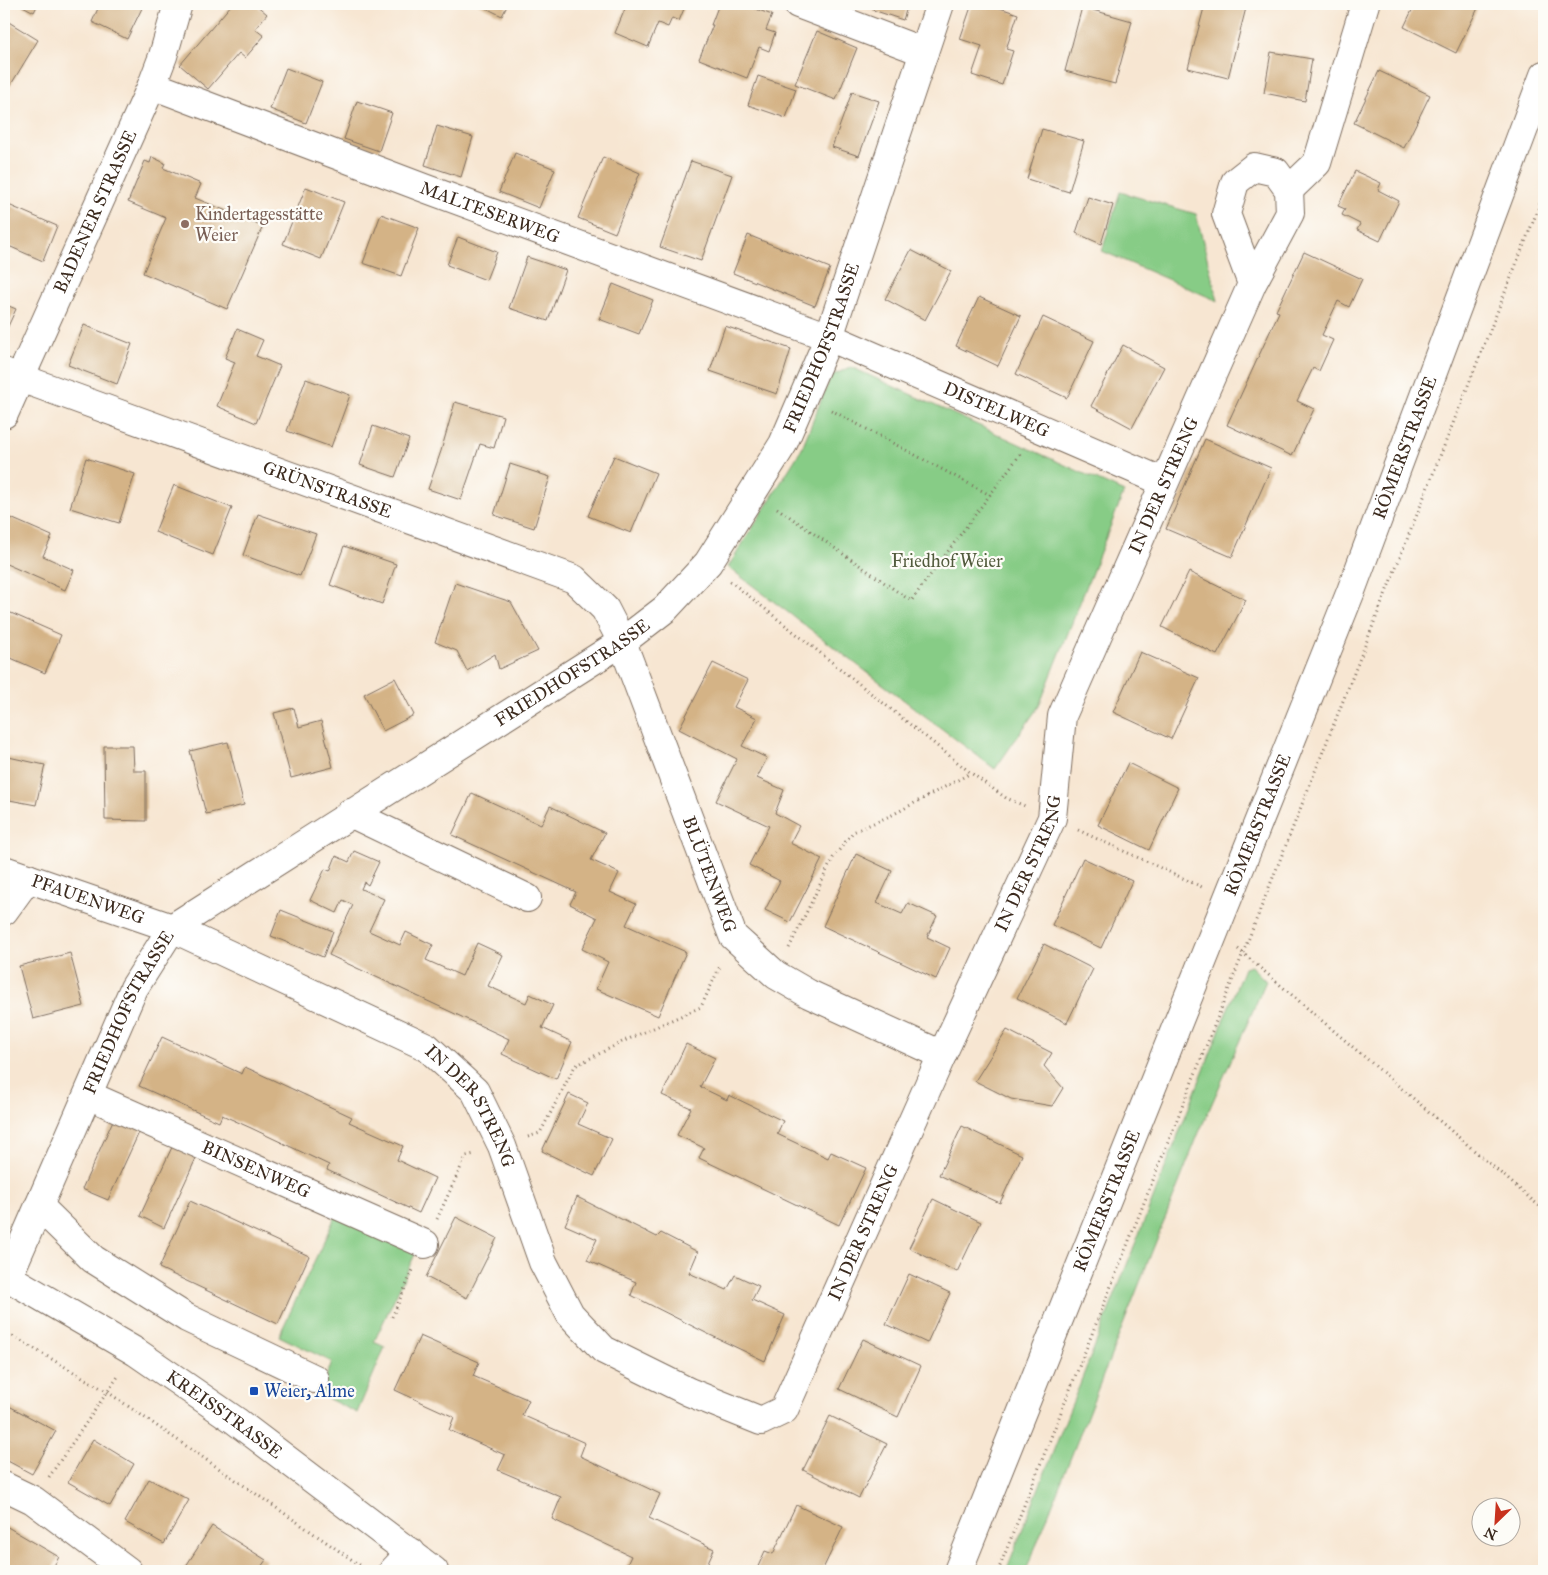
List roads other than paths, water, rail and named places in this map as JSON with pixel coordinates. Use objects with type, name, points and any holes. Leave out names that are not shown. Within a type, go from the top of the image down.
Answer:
[{"type":"street","name":"BADENER STRASSE","points":[[4,414],[12,374],[152,85],[163,56],[178,4]]},
{"type":"street","points":[[798,4],[924,52]]},
{"type":"street","name":"FRIEDHOFSTRASSE","points":[[6,1276],[39,1206],[134,988],[172,928],[622,642],[665,609],[708,563],[783,444],[829,337],[940,4]]},
{"type":"street","points":[[1252,284],[1226,214],[1235,182],[1254,167],[1276,172],[1289,190],[1317,163],[1365,4]]},
{"type":"street","name":"RÖMERSTRASSE","points":[[958,1571],[1351,590],[1544,75]]},
{"type":"street","name":"MALTESERWEG","points":[[152,85],[424,188],[829,337]]},
{"type":"street","name":"IN DER STRENG","points":[[172,928],[427,1047],[475,1091],[502,1146],[543,1262],[570,1314],[604,1350],[688,1392],[760,1421],[784,1410],[942,1055],[1052,818],[1062,716],[1252,284],[1290,213],[1289,190]]},
{"type":"street","name":"DISTELWEG","points":[[829,337],[1164,482]]},
{"type":"street","name":"GRÜNSTRASSE","points":[[12,374],[574,579],[605,609],[622,642]]},
{"type":"street","name":"BLÜTENWEG","points":[[622,642],[733,936],[776,975],[809,994],[942,1055]]},
{"type":"street","points":[[350,814],[527,898]]},
{"type":"street","points":[[4,911],[16,874]]},
{"type":"street","name":"PFAUENWEG","points":[[16,874],[172,928]]},
{"type":"street","name":"BINSENWEG","points":[[88,1095],[425,1244]]},
{"type":"street","points":[[39,1206],[93,1259],[187,1318],[315,1379]]},
{"type":"street","name":"KREISSTRASSE","points":[[6,1276],[136,1352],[236,1421],[402,1562],[434,1571]]},
{"type":"street","points":[[4,1486],[33,1500],[128,1571]]},
{"type":"place","name":"Kindertagesstätte Weier","points":[[185,224]]},
{"type":"place","name":"Weier, Alme","points":[[254,1391]]},
{"type":"park label","name":"Friedhof Weier","points":[[947,561]]}]
